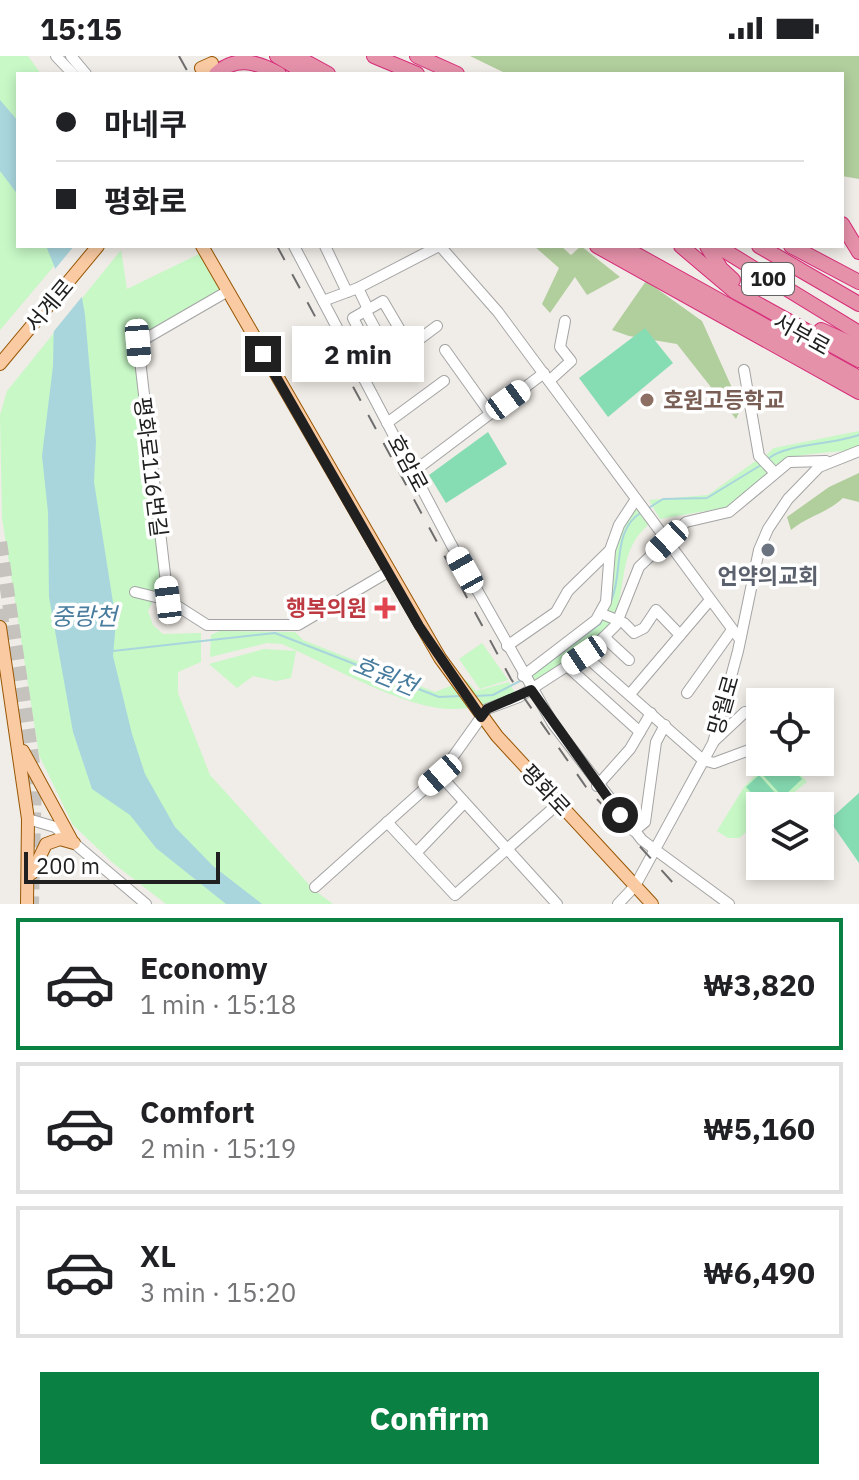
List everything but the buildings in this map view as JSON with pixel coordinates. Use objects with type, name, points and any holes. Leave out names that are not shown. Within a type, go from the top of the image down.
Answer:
[{"type":"highway","points":[[277,56],[297,69]]},
{"type":"highway","points":[[374,56],[412,72]]},
{"type":"highway","points":[[417,56],[452,72]]},
{"type":"highway","points":[[204,69],[229,61],[259,58],[297,69]]},
{"type":"highway","points":[[259,58],[276,72]]},
{"type":"highway","points":[[844,227],[859,252]]},
{"type":"highway","name":"서부로","points":[[601,248],[849,377]]},
{"type":"highway","name":"서부로","points":[[624,248],[849,377],[859,392]]},
{"type":"highway","points":[[683,248],[734,291],[859,360]]},
{"type":"highway","points":[[708,248],[721,269],[737,284],[859,347]]},
{"type":"highway","name":"100","points":[[720,248],[859,333]]},
{"type":"highway","name":"100","points":[[762,248],[828,289],[859,304]]},
{"type":"highway","points":[[795,248],[859,282]]},
{"type":"main road","points":[[204,69],[219,56]]},
{"type":"main road","name":"서계로","points":[[0,364],[96,248]]},
{"type":"main road","points":[[203,248],[388,572]]},
{"type":"main road","name":"평화로","points":[[388,572],[419,626],[478,713],[652,904]]},
{"type":"main road","points":[[0,627],[28,819],[30,880],[27,904]]},
{"type":"main road","points":[[18,741],[73,841]]},
{"type":"main road","points":[[30,880],[46,844],[60,839],[73,841]]},
{"type":"street","points":[[56,56],[71,72]]},
{"type":"street","points":[[71,56],[84,72]]},
{"type":"street","name":"호암로","points":[[295,248],[531,690]]},
{"type":"street","points":[[326,248],[367,309],[392,360]]},
{"type":"street","points":[[323,301],[353,290],[436,248]]},
{"type":"street","points":[[442,248],[475,283],[736,634],[687,693]]},
{"type":"street","name":"평화로116번길","points":[[168,600],[138,343],[228,291]]},
{"type":"street","points":[[379,370],[353,318],[383,301],[410,347]]},
{"type":"street","points":[[413,472],[490,413],[571,361],[560,347],[565,321]]},
{"type":"street","points":[[365,380],[437,326]]},
{"type":"street","points":[[445,350],[490,413]]},
{"type":"street","points":[[744,370],[759,456],[774,472]]},
{"type":"street","points":[[387,423],[444,381]]},
{"type":"street","points":[[315,887],[440,775],[478,713],[531,690],[584,655],[604,637],[618,621],[639,567],[690,520],[733,510],[774,472],[795,460],[826,461],[859,451]]},
{"type":"street","name":"망월로","points":[[618,904],[635,886],[713,743],[736,634],[759,550],[768,529],[788,499],[826,461]]},
{"type":"street","points":[[523,677],[588,629],[600,613],[607,594],[610,550],[619,525],[636,499]]},
{"type":"street","points":[[507,646],[556,612],[568,591],[610,550]]},
{"type":"street","points":[[135,592],[168,600],[207,625],[298,625],[388,572]]},
{"type":"street","points":[[630,694],[710,600]]},
{"type":"street","points":[[600,613],[634,633],[644,628],[656,610],[680,635]]},
{"type":"street","points":[[604,637],[629,660]]},
{"type":"street","points":[[584,655],[703,760],[714,763],[746,751]]},
{"type":"street","points":[[567,666],[640,732]]},
{"type":"street","points":[[531,690],[597,786],[634,831],[729,904]]},
{"type":"street","points":[[713,743],[745,712]]},
{"type":"street","points":[[597,786],[625,756],[651,713]]},
{"type":"street","points":[[634,831],[645,822],[656,742],[665,725]]},
{"type":"street","points":[[440,775],[557,904]]},
{"type":"street","points":[[416,853],[464,803]]},
{"type":"street","points":[[387,822],[455,895],[559,803]]},
{"type":"street","points":[[28,819],[45,821],[73,841],[146,904]]},
{"type":"green space","points":[[0,56],[28,56],[40,72],[16,72],[16,248],[69,248],[0,330]]},
{"type":"green space","points":[[470,56],[859,56],[859,179],[844,176],[844,72],[503,72]]},
{"type":"green space","points":[[536,248],[563,248],[571,255],[584,248],[620,277],[587,295],[575,277],[550,313],[542,304],[559,268]]},
{"type":"green space","points":[[121,250],[127,289],[199,254],[220,291],[134,340],[163,591],[162,600],[153,601],[148,611],[153,625],[163,634],[201,633],[201,662],[178,672],[178,693],[210,775],[314,890],[333,904],[166,904],[113,863],[73,825],[39,755],[2,518],[0,415],[7,391]]},
{"type":"green space","points":[[646,281],[702,321],[741,408],[736,419],[677,344],[612,330]]},
{"type":"green space","points":[[645,328],[673,363],[608,417],[579,378]]},
{"type":"green space","points":[[859,431],[859,448],[793,457],[774,466],[764,457],[774,448]]},
{"type":"green space","points":[[488,432],[507,464],[446,503],[429,475]]},
{"type":"green space","points":[[757,460],[768,472],[728,507],[660,519],[649,500],[708,495]]},
{"type":"green space","points":[[859,473],[859,502],[843,498],[791,530],[787,517],[829,487]]},
{"type":"green space","points":[[635,507],[648,525],[638,536],[627,559],[612,622],[588,648],[533,684],[527,676],[598,621],[621,526]]},
{"type":"green space","points":[[220,631],[295,632],[303,640],[435,692],[466,680],[476,691],[509,682],[516,695],[472,707],[436,708],[392,695],[282,644],[267,643],[210,657],[211,635]]},
{"type":"green space","points":[[482,643],[508,680],[480,689],[459,659]]},
{"type":"green space","points":[[264,649],[296,651],[291,678],[276,681],[253,676],[237,688],[209,664]]},
{"type":"green space","points":[[755,776],[802,776],[807,782],[794,792],[746,792],[746,832],[739,838],[728,838],[717,831],[744,787]]},
{"type":"green space","points":[[760,776],[774,792],[750,792],[746,787]]},
{"type":"green space","points":[[764,776],[799,776],[802,779],[788,792],[778,792]]},
{"type":"green space","points":[[859,793],[859,863],[834,827],[834,816]]},
{"type":"water","points":[[0,100],[16,119],[16,192],[0,171]]},
{"type":"water","name":"중랑천","points":[[47,248],[73,248],[85,315],[96,442],[94,482],[116,621],[113,656],[145,774],[175,827],[213,866],[262,904],[226,904],[156,848],[130,815],[92,789],[73,732],[49,597],[48,512],[42,456],[53,366],[55,268]]},
{"type":"pier","points":[[72,248],[77,248],[85,293],[50,336],[51,274]]},
{"type":"waterway","name":"호원천","points":[[769,458],[788,449],[859,435]]},
{"type":"waterway","name":"호원천","points":[[647,509],[663,499],[707,498],[761,465]]},
{"type":"waterway","name":"호원천","points":[[611,601],[622,541],[632,520],[642,512]]},
{"type":"waterway","name":"호원천","points":[[531,676],[600,624],[603,617]]},
{"type":"waterway","name":"호원천","points":[[113,651],[275,633],[439,697],[461,696]]},
{"type":"waterway","name":"호원천","points":[[476,696],[493,695],[522,680]]},
{"type":"tunnel","points":[[0,542],[35,777],[32,904]]},
{"type":"tunnel","points":[[0,609],[5,640]]},
{"type":"railway","points":[[179,56],[188,72]]},
{"type":"railway","points":[[278,248],[511,679],[586,787],[674,884]]},
{"type":"place","name":"호원고등학교","points":[[647,400]]},
{"type":"place","name":"언약의교회","points":[[768,550]]},
{"type":"place","name":"행복의원","points":[[385,608]]},
{"type":"route","points":[[263,354],[419,626],[481,717],[487,709],[531,690],[592,780],[620,815]]}]
